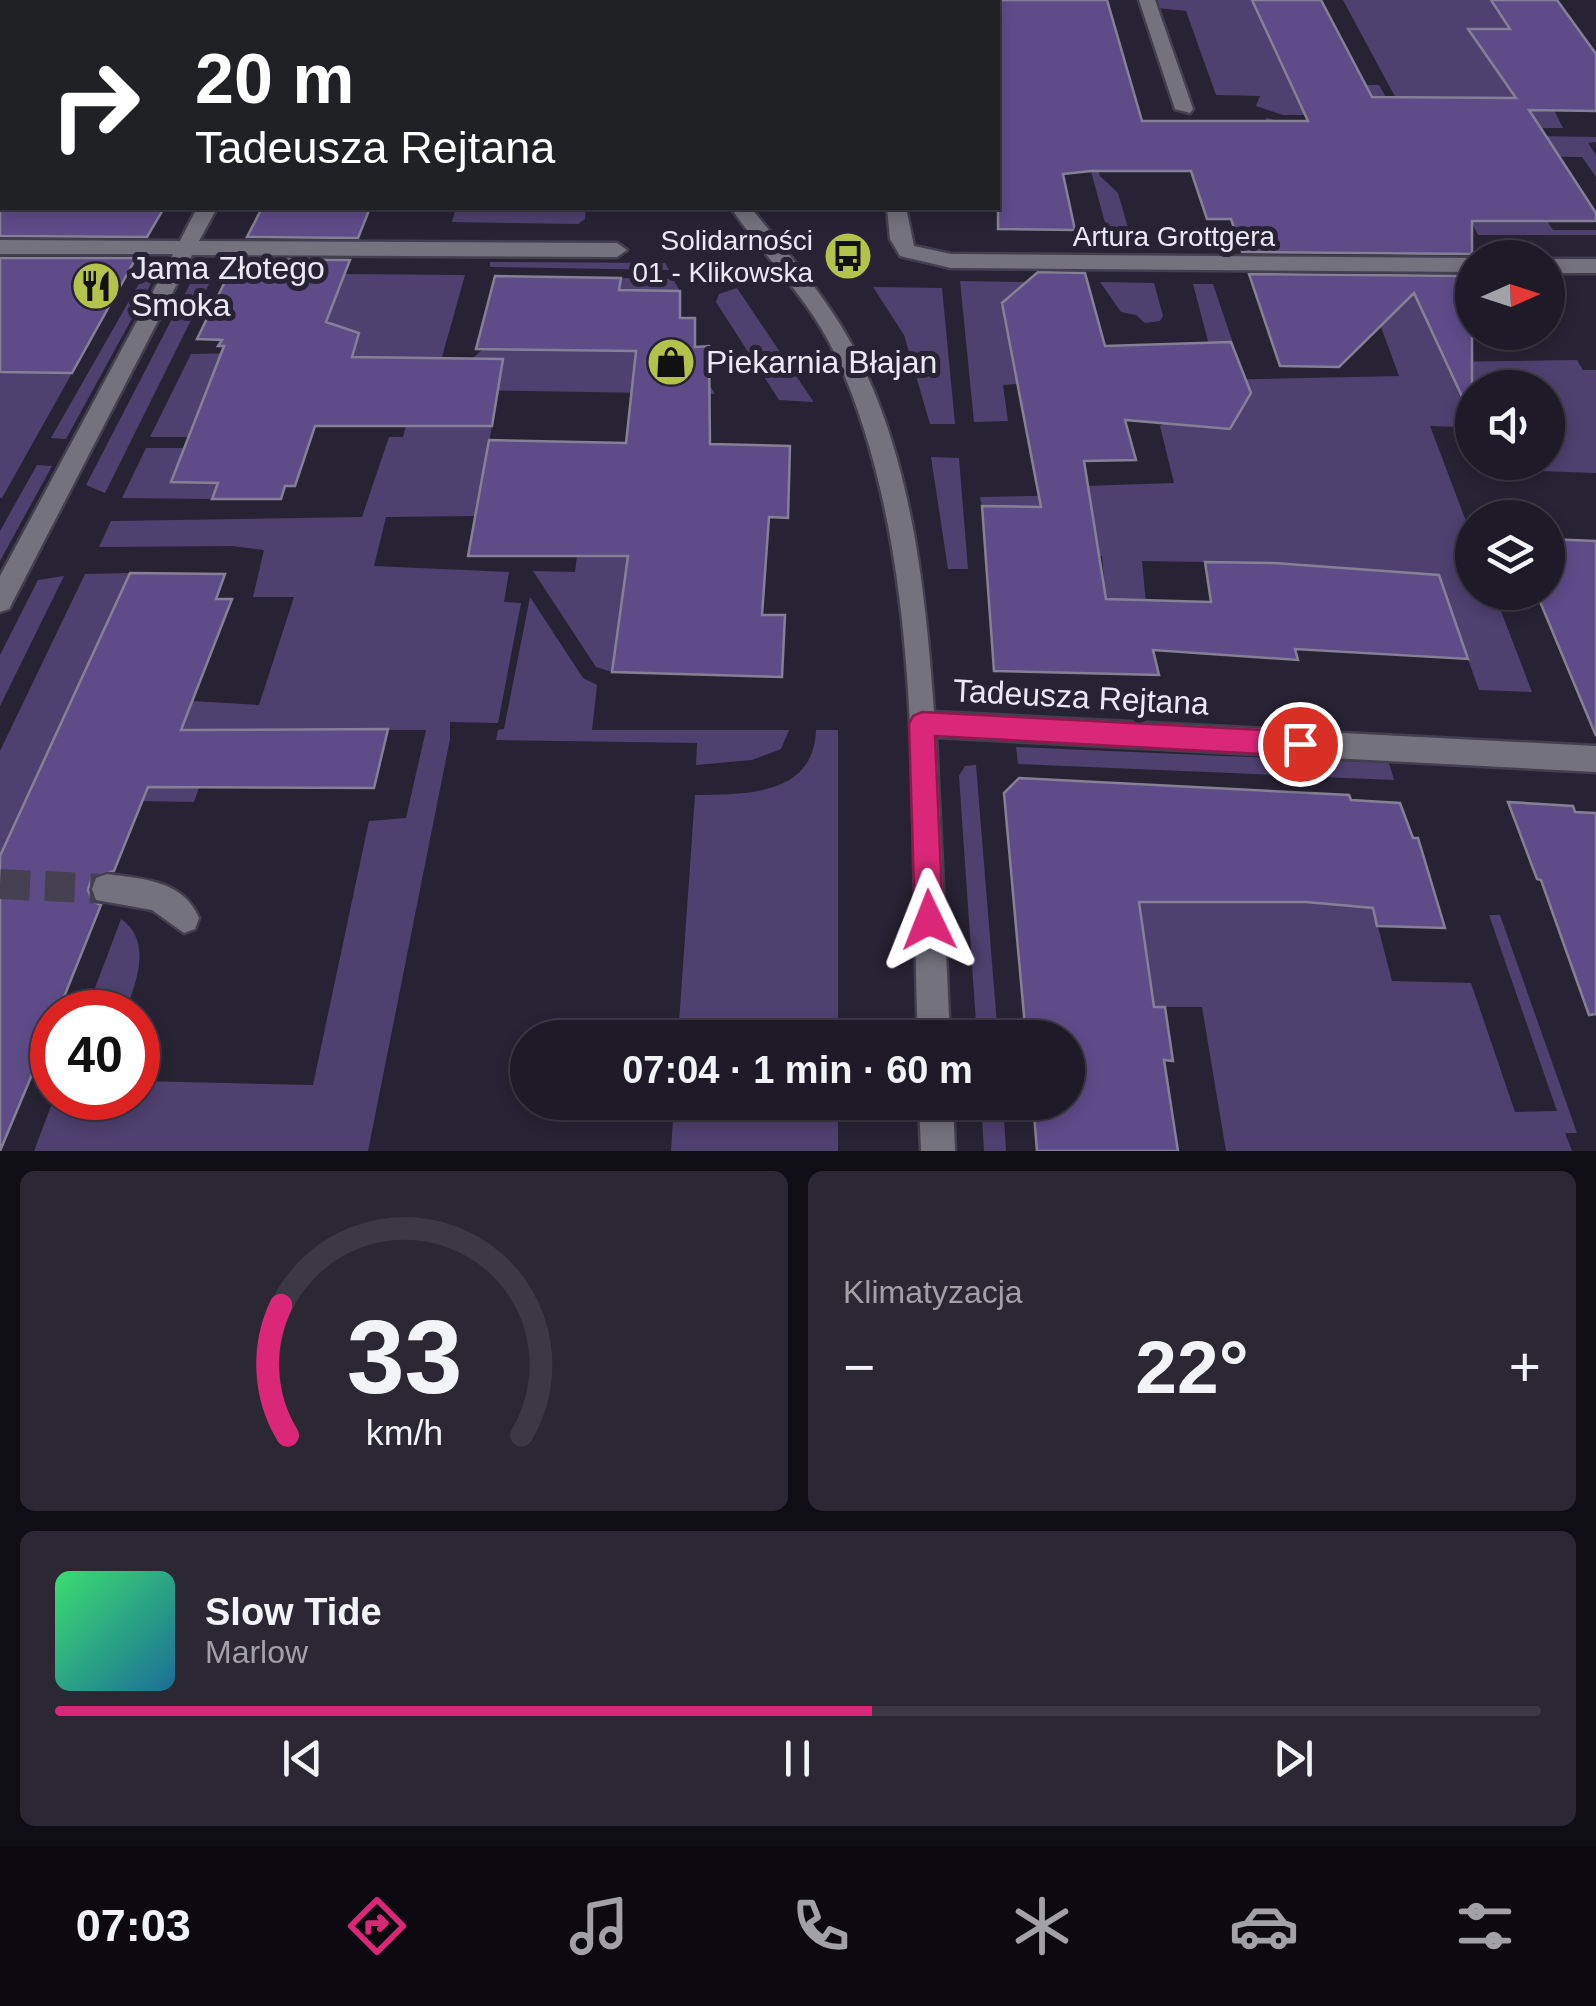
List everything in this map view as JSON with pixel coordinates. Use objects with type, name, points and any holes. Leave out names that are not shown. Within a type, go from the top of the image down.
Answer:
[{"type":"street","points":[[1147,0],[1184,109]]},
{"type":"street","points":[[0,600],[206,210]]},
{"type":"street","points":[[741,210],[845,352],[871,415],[893,490],[910,574],[922,724],[933,1020]]},
{"type":"street","name":"Artura Grottgera","points":[[897,216],[907,252],[951,261],[1455,265]]},
{"type":"street","points":[[0,246],[616,250]]},
{"type":"street","points":[[1565,266],[1596,266]]},
{"type":"street","name":"Tadeusza Rejtana","points":[[922,724],[1596,759]]},
{"type":"street","points":[[107,889],[158,896],[184,918]]},
{"type":"street","points":[[937,1120],[938,1151]]},
{"type":"shaded area","points":[[1156,0],[1252,0],[1377,107],[1366,85],[1379,85],[1394,111],[1386,115],[1283,115],[1256,106],[1260,96],[1216,95],[1186,11],[1158,8]]},
{"type":"shaded area","points":[[1343,0],[1491,0],[1510,29],[1469,29],[1554,110],[1563,128],[1531,128],[1537,136],[1596,137],[1596,142],[1588,143],[1596,155],[1596,177],[1582,157],[1508,156],[1287,172],[1264,121],[1267,118],[1407,119]]},
{"type":"shaded area","points":[[1000,146],[1093,147],[1100,176],[1118,193],[1129,231],[1107,230],[1086,153],[1038,171],[1000,171]]},
{"type":"shaded area","points":[[455,210],[586,210],[585,219],[578,224],[452,222]]},
{"type":"shaded area","points":[[1471,221],[1547,221],[1553,230],[1596,230],[1596,235],[1478,235]]},
{"type":"shaded area","points":[[490,262],[665,263],[669,270],[490,267]]},
{"type":"shaded area","points":[[344,274],[465,275],[433,389],[342,389],[320,338]]},
{"type":"shaded area","points":[[621,278],[673,279],[680,291],[626,290],[631,347],[705,378],[715,394],[463,390],[473,358],[482,350],[572,350],[608,341]]},
{"type":"shaded area","points":[[141,280],[153,280],[66,439],[51,438]]},
{"type":"shaded area","points":[[960,281],[1087,283],[1092,297],[1009,298],[1000,305],[1011,313],[1011,349],[1017,384],[1003,385],[1008,421],[974,422]]},
{"type":"shaded area","points":[[1100,282],[1154,283],[1163,316],[1160,321],[1145,323],[1136,315],[1121,312]]},
{"type":"shaded area","points":[[190,284],[209,284],[105,493],[86,485]]},
{"type":"shaded area","points":[[1193,284],[1213,284],[1240,364],[1214,364]]},
{"type":"shaded area","points":[[1366,286],[1455,287],[1455,302],[1429,301],[1447,362],[1577,360],[1583,370],[1596,370],[1596,473],[1565,472],[1565,370],[1455,370],[1455,427],[1430,426],[1458,500],[1455,610],[1501,610],[1532,692],[1479,690],[1438,575],[1275,563],[1142,561],[1149,635],[1106,619],[1100,579],[1104,579],[1102,556],[1097,556],[1091,508],[982,506],[980,497],[1082,495],[1084,486],[1174,483],[1160,426],[1166,422],[1161,381],[1399,376]]},
{"type":"shaded area","points":[[873,287],[942,288],[955,424],[930,424],[904,335]]},
{"type":"shaded area","points":[[737,288],[813,402],[779,400],[716,302],[719,294]]},
{"type":"shaded area","points":[[239,353],[192,437],[150,437],[191,354]]},
{"type":"shaded area","points":[[0,372],[72,373],[2,498],[0,498]]},
{"type":"shaded area","points":[[406,426],[492,426],[475,516],[386,517],[374,566],[509,572],[504,602],[521,603],[498,723],[450,722],[450,739],[368,1151],[34,1151],[46,1120],[160,1120],[160,1082],[313,1085],[369,821],[406,818],[426,730],[219,730],[194,802],[142,801],[176,700],[259,705],[294,597],[253,597],[264,550],[232,546],[99,547],[111,521],[362,517],[389,437],[403,437]]},
{"type":"shaded area","points":[[146,448],[187,448],[171,482],[218,483],[212,499],[122,498]]},
{"type":"shaded area","points":[[931,457],[959,458],[968,569],[948,569]]},
{"type":"shaded area","points":[[37,465],[52,466],[0,561],[0,531]]},
{"type":"shaded area","points":[[645,515],[633,612],[620,613],[612,672],[596,667],[533,571],[575,572],[577,556]]},
{"type":"shaded area","points":[[130,573],[0,856],[0,751],[85,574]]},
{"type":"shaded area","points":[[64,576],[0,706],[0,655],[38,580]]},
{"type":"shaded area","points":[[530,597],[583,678],[597,685],[592,730],[789,730],[781,749],[752,760],[696,765],[697,743],[496,740],[498,730],[504,729]]},
{"type":"shaded area","points":[[816,730],[838,730],[838,1020],[679,1020],[695,795],[754,792],[773,787],[803,768],[812,752]]},
{"type":"shaded area","points":[[1016,747],[1389,763],[1394,780],[1018,764]]},
{"type":"shaded area","points":[[976,765],[997,1020],[976,1020],[959,776],[965,766]]},
{"type":"shaded area","points":[[1133,867],[1193,868],[1200,902],[1306,902],[1373,908],[1392,981],[1471,983],[1515,1112],[1557,1111],[1489,915],[1500,915],[1577,1133],[1565,1133],[1572,1151],[1226,1151],[1202,1007],[1154,1007]]},
{"type":"shaded area","points":[[121,919],[131,928],[139,950],[133,990],[94,990]]},
{"type":"shaded area","points":[[673,1120],[838,1120],[838,1151],[671,1151]]},
{"type":"shaded area","points":[[982,1120],[1004,1120],[1006,1151],[984,1151]]},
{"type":"building","points":[[1000,0],[1107,0],[1142,121],[1308,121],[1252,0],[1321,0],[1372,97],[1516,98],[1468,29],[1510,29],[1491,0],[1557,0],[1596,54],[1596,111],[1529,110],[1596,213],[1596,221],[1472,221],[1472,240],[1455,240],[1455,254],[1242,252],[1231,219],[1207,219],[1191,171],[1091,171],[1063,174],[1075,230],[998,229]]},
{"type":"building","points":[[0,210],[163,210],[147,237],[0,236]]},
{"type":"building","points":[[261,210],[369,210],[358,238],[247,237]]},
{"type":"building","points":[[0,258],[136,258],[72,373],[0,372]]},
{"type":"building","points":[[236,259],[350,260],[326,322],[359,333],[352,357],[503,359],[492,426],[315,426],[295,486],[285,486],[281,499],[212,499],[218,483],[171,482],[224,346],[218,346],[222,340],[197,339]]},
{"type":"building","points":[[1038,272],[1085,273],[1105,346],[1231,342],[1251,393],[1230,429],[1125,420],[1136,460],[1084,461],[1106,599],[1211,602],[1205,562],[1439,575],[1468,659],[1295,649],[1298,660],[1153,650],[1159,675],[994,671],[982,506],[1041,507],[1002,303]]},
{"type":"building","points":[[1249,274],[1455,276],[1455,350],[1472,350],[1472,370],[1455,370],[1455,381],[1414,293],[1339,367],[1280,366]]},
{"type":"building","points":[[495,276],[621,278],[619,290],[680,291],[680,318],[695,318],[695,347],[709,346],[710,444],[790,446],[788,518],[769,517],[762,615],[785,615],[782,677],[612,672],[628,556],[468,556],[489,440],[626,443],[636,351],[476,349]]},
{"type":"building","points":[[1565,540],[1596,541],[1596,736],[1544,610],[1565,610]]},
{"type":"building","points":[[130,573],[225,574],[216,599],[232,599],[181,730],[388,729],[374,788],[148,787],[114,871],[92,877],[88,890],[92,901],[101,905],[67,990],[30,990],[30,1079],[0,1151],[0,856]]},
{"type":"building","points":[[1019,778],[1349,795],[1351,800],[1400,803],[1413,838],[1418,838],[1445,928],[1377,926],[1373,908],[1306,902],[1139,902],[1154,1007],[1165,1007],[1173,1061],[1164,1060],[1178,1151],[1037,1151],[1034,1120],[1085,1120],[1085,1020],[1024,1020],[1004,793]]},
{"type":"building","points":[[1508,802],[1573,806],[1575,812],[1596,813],[1596,1014],[1589,1015],[1541,880],[1537,879]]},
{"type":"tunnel","points":[[0,884],[107,889]]},
{"type":"place","name":"Solidarności 01 - Klikowska","points":[[848,256]]},
{"type":"place","name":"Jama Złotego Smoka","points":[[96,286]]},
{"type":"place","name":"Piekarnia Błajan","points":[[671,362]]},
{"type":"route","points":[[929,920],[922,724],[1300,744]]}]
